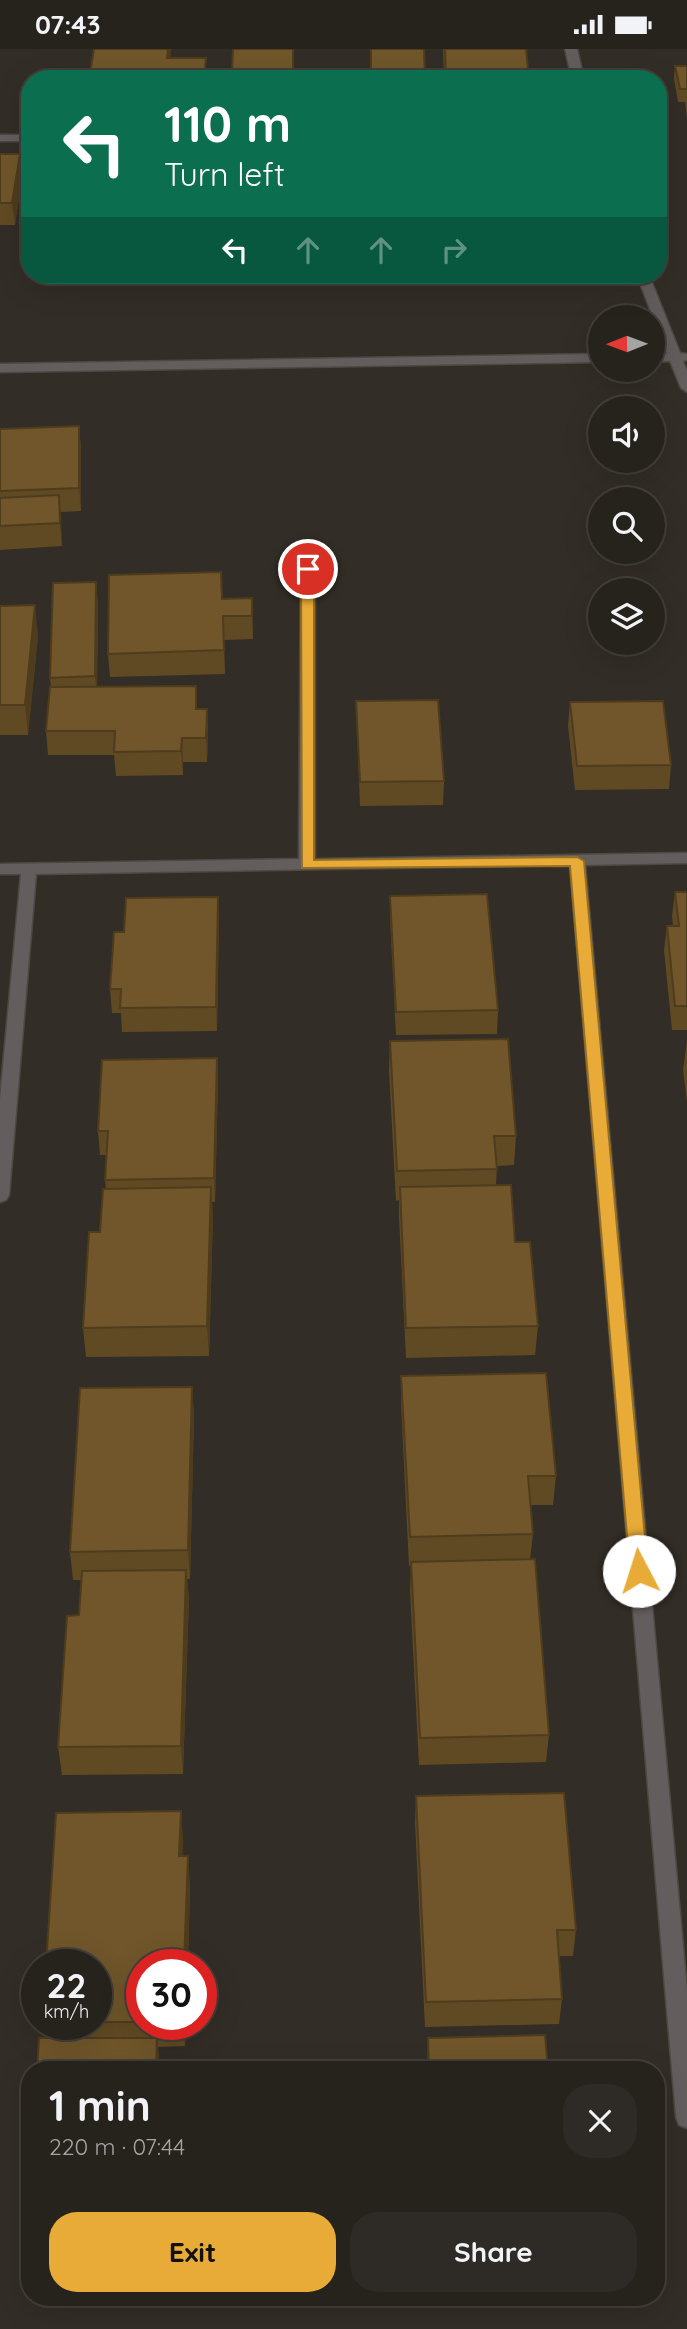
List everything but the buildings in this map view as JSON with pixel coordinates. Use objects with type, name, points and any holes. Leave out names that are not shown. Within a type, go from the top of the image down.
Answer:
[{"type":"street","points":[[571,49],[576,70]]},
{"type":"street","points":[[0,138],[21,138]]},
{"type":"street","points":[[647,284],[681,357],[687,388]]},
{"type":"street","points":[[0,368],[588,358]]},
{"type":"street","points":[[307,865],[308,569]]},
{"type":"street","points":[[0,870],[687,858]]},
{"type":"street","points":[[577,861],[687,2117]]},
{"type":"street","points":[[0,1195],[29,869]]},
{"type":"route","points":[[308,569],[307,865],[577,861],[639,1571]]}]
